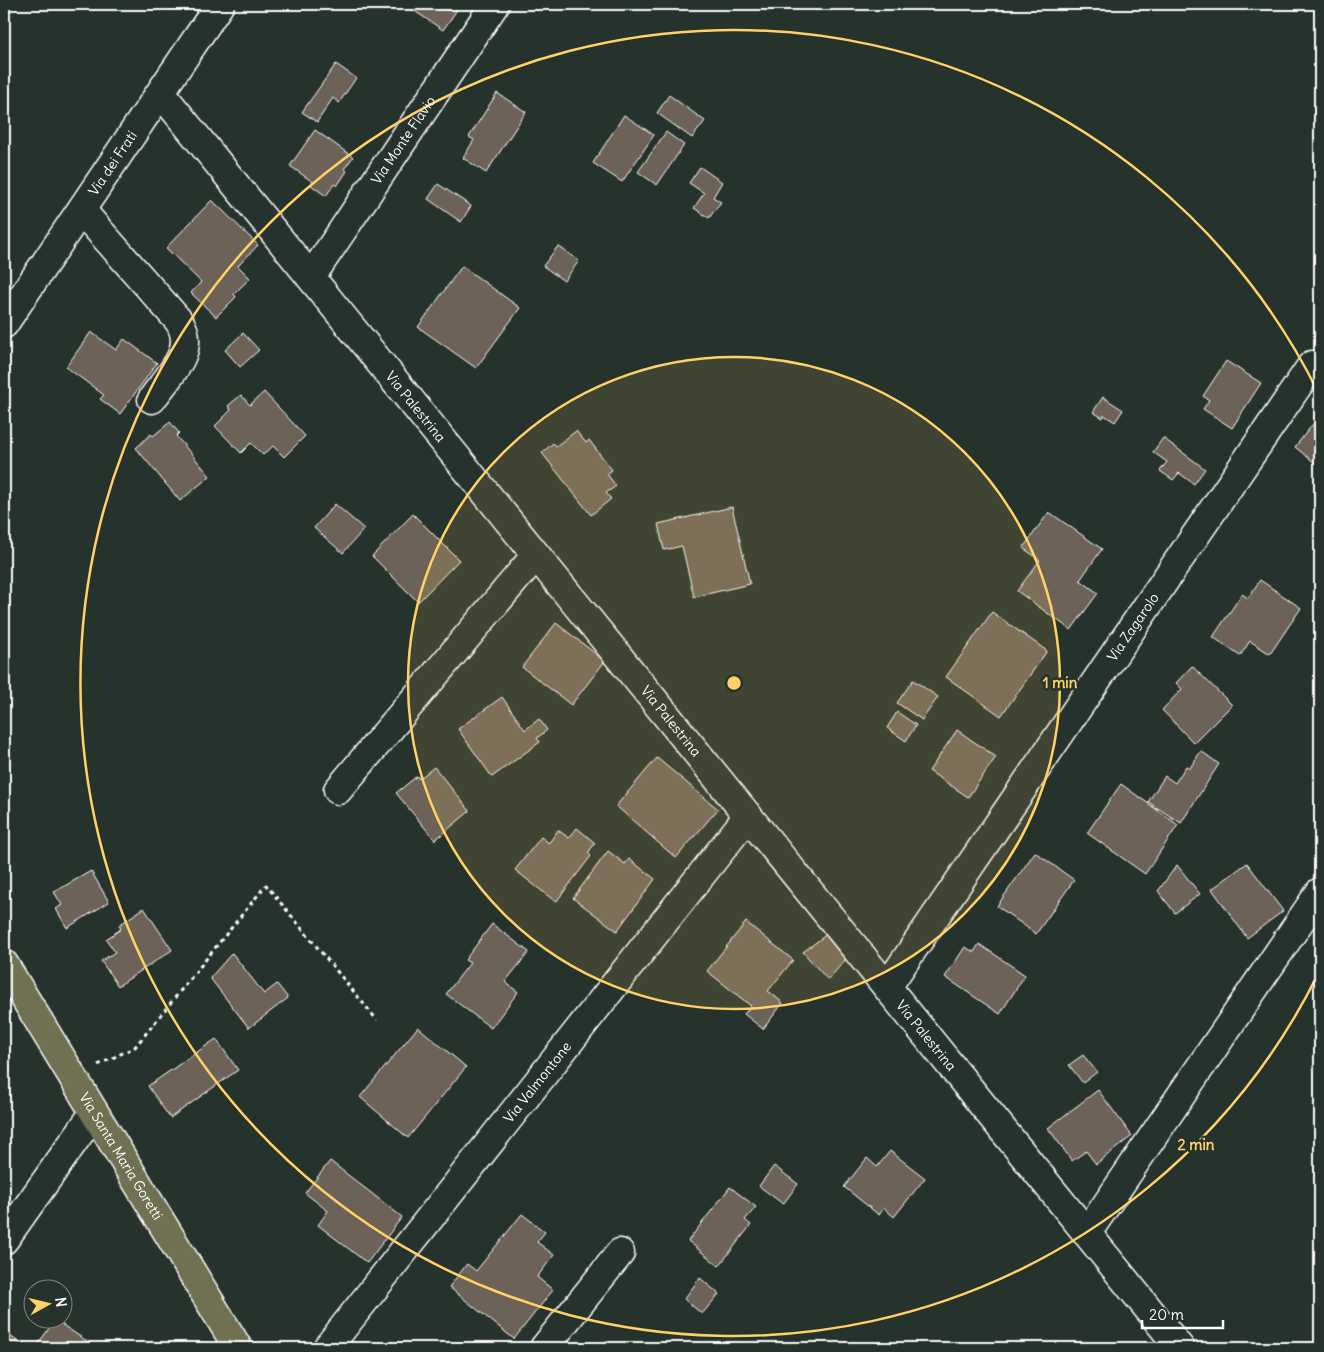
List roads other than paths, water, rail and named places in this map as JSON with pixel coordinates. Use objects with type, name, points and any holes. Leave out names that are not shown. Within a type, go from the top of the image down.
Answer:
[{"type":"main road","name":"Via Santa Maria Goretti","points":[[4,964],[238,1348]]},
{"type":"street","name":"Via dei Frati","points":[[4,324],[220,4]]},
{"type":"street","name":"Via Monte Flavio","points":[[311,278],[495,4]]},
{"type":"street","name":"Via Palestrina","points":[[161,93],[1180,1348]]},
{"type":"street","points":[[82,210],[178,320],[184,330],[186,343],[182,356],[152,399]]},
{"type":"street","name":"Via Zagarolo","points":[[887,987],[1312,365]]},
{"type":"street","points":[[338,790],[536,555]]},
{"type":"street","name":"Via Valmontone","points":[[327,1348],[748,816]]},
{"type":"street","points":[[1087,1234],[1320,892]]},
{"type":"street","points":[[4,1240],[94,1113]]},
{"type":"street","points":[[544,1348],[620,1253]]}]
